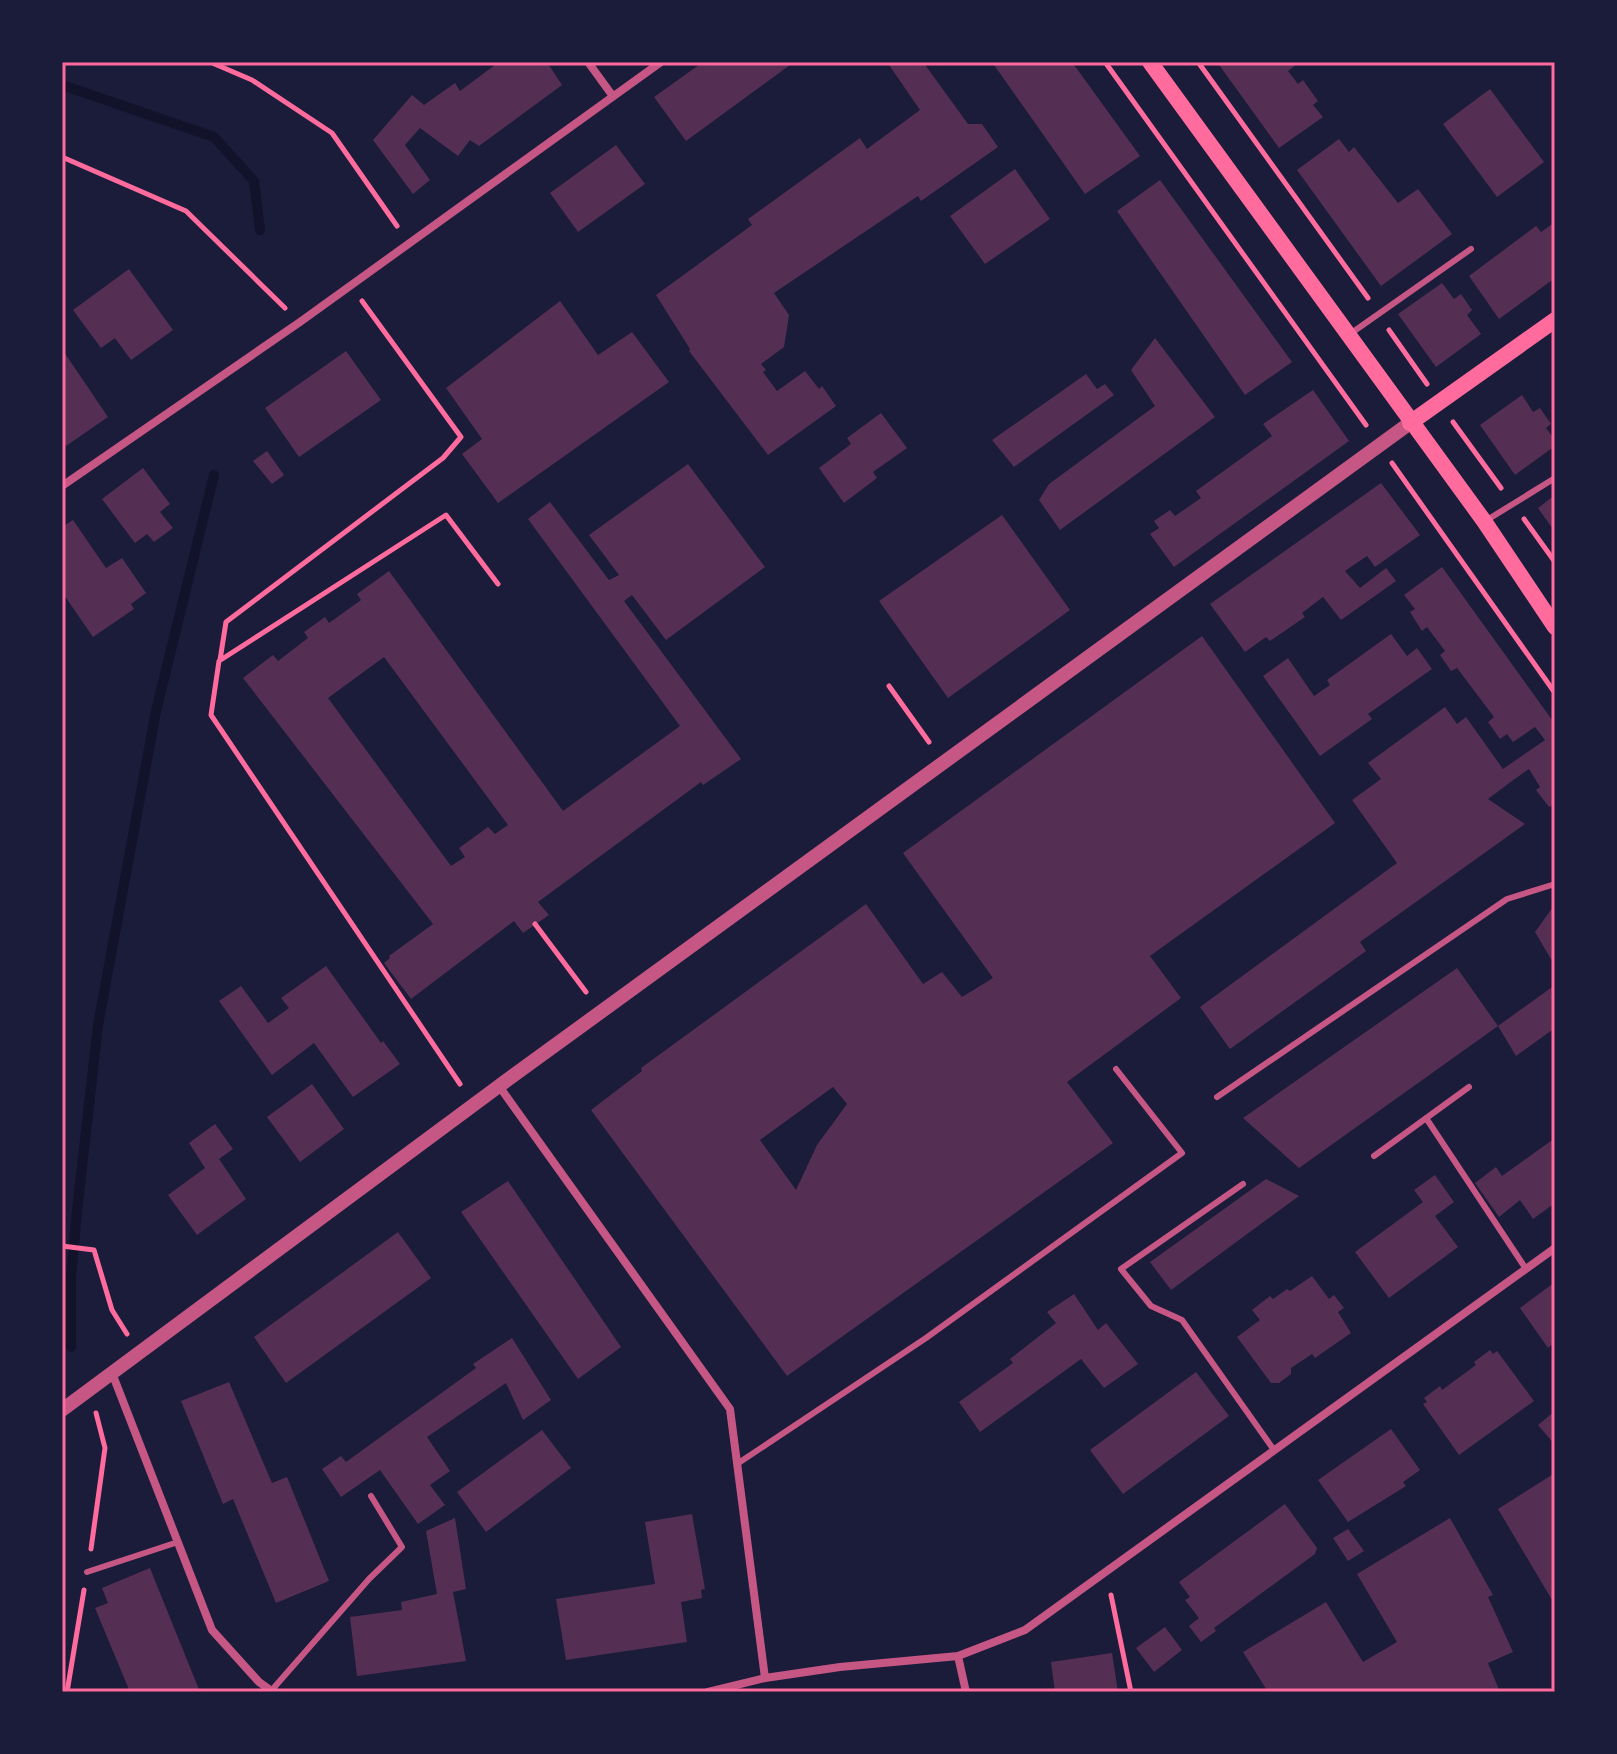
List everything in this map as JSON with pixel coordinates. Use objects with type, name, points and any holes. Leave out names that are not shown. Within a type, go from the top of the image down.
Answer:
[{"type":"main road","points":[[1150,62],[1484,521],[1555,627]]},
{"type":"main road","points":[[1410,423],[1555,320]]},
{"type":"street","points":[[588,62],[612,95]]},
{"type":"street","points":[[62,486],[300,322],[661,62]]},
{"type":"street","points":[[62,1410],[499,1086],[1410,423]]},
{"type":"street","points":[[499,1086],[730,1409],[765,1678]]},
{"type":"street","points":[[708,1692],[765,1678],[840,1667],[958,1656],[1025,1630],[1555,1248]]},
{"type":"street","points":[[112,1373],[212,1630],[259,1682],[272,1691]]},
{"type":"street","points":[[958,1656],[966,1692]]},
{"type":"lane","points":[[1347,336],[1471,249]]},
{"type":"lane","points":[[1484,521],[1555,478]]},
{"type":"lane","points":[[1217,1097],[1507,899],[1555,884]]},
{"type":"lane","points":[[737,1464],[926,1338],[1182,1153],[1116,1069]]},
{"type":"lane","points":[[1374,1156],[1469,1087]]},
{"type":"lane","points":[[1426,1118],[1526,1269]]},
{"type":"lane","points":[[1243,1184],[1121,1269],[1151,1306],[1182,1320],[1274,1450]]},
{"type":"lane","points":[[272,1691],[369,1579],[402,1547],[371,1496]]},
{"type":"lane","points":[[87,1572],[178,1542]]},
{"type":"path","points":[[210,62],[252,80],[332,133],[408,243]]},
{"type":"path","points":[[1105,62],[1555,693]]},
{"type":"path","points":[[1198,62],[1555,562]]},
{"type":"path","points":[[62,157],[186,211],[300,322]]},
{"type":"path","points":[[350,286],[461,437],[443,458],[226,622],[211,715],[475,1104]]},
{"type":"path","points":[[219,661],[446,515],[498,584]]},
{"type":"path","points":[[889,686],[944,763]]},
{"type":"path","points":[[535,924],[601,1012]]},
{"type":"path","points":[[62,1246],[94,1250],[112,1310],[138,1352]]},
{"type":"path","points":[[67,1692],[105,1448],[90,1390]]},
{"type":"path","points":[[1106,1571],[1131,1692]]},
{"type":"building","points":[[499,62],[547,62],[562,85],[479,146],[470,140],[458,156],[420,128],[405,145],[430,180],[413,194],[373,140],[412,95],[424,105],[455,83],[460,91]]},
{"type":"building","points":[[703,62],[794,62],[686,141],[654,97]]},
{"type":"building","points":[[887,62],[923,62],[968,124],[982,124],[998,147],[921,201],[918,196],[774,293],[789,315],[784,347],[761,364],[766,370],[763,372],[777,391],[805,371],[819,389],[822,386],[836,406],[768,455],[689,351],[656,295],[752,225],[748,219],[860,138],[867,149],[920,110]]},
{"type":"building","points":[[992,62],[1072,62],[1140,156],[1085,194]]},
{"type":"building","points":[[1217,62],[1296,62],[1288,71],[1298,84],[1303,80],[1318,101],[1313,105],[1323,117],[1279,148]]},
{"type":"building","points":[[1490,89],[1544,162],[1497,197],[1443,124]]},
{"type":"building","points":[[1339,139],[1349,152],[1354,147],[1398,203],[1418,189],[1452,234],[1381,286],[1297,170]]},
{"type":"building","points":[[616,145],[645,184],[578,232],[550,193]]},
{"type":"building","points":[[1015,169],[1050,219],[985,264],[950,216]]},
{"type":"building","points":[[1160,180],[1292,362],[1245,395],[1117,211]]},
{"type":"building","points":[[1555,222],[1555,278],[1499,319],[1469,276],[1536,226],[1541,232]]},
{"type":"building","points":[[129,269],[173,330],[131,360],[115,338],[101,348],[73,310]]},
{"type":"building","points":[[1442,283],[1454,299],[1461,294],[1472,310],[1467,315],[1481,334],[1436,367],[1398,314]]},
{"type":"building","points":[[560,301],[598,355],[632,332],[669,382],[498,503],[462,454],[482,439],[446,388]]},
{"type":"building","points":[[1155,338],[1215,417],[1060,530],[1039,500],[1049,484],[1155,406],[1131,370]]},
{"type":"building","points":[[62,349],[108,417],[66,446],[62,440]]},
{"type":"building","points":[[346,351],[381,400],[299,457],[265,408]]},
{"type":"building","points":[[1086,374],[1097,389],[1105,384],[1114,395],[1014,467],[992,440]]},
{"type":"building","points":[[1313,390],[1349,441],[1174,567],[1150,534],[1159,528],[1154,521],[1170,510],[1175,516],[1201,498],[1196,491],[1272,436],[1263,424]]},
{"type":"building","points":[[1522,395],[1533,412],[1540,408],[1551,424],[1546,428],[1555,440],[1555,446],[1515,475],[1480,425]]},
{"type":"building","points":[[881,413],[907,448],[873,472],[877,478],[844,503],[819,468],[851,444],[847,438]]},
{"type":"building","points":[[267,451],[284,475],[272,484],[253,461]]},
{"type":"building","points":[[688,464],[765,567],[666,640],[632,595],[624,601],[741,759],[703,785],[701,782],[538,902],[549,915],[523,933],[514,921],[411,999],[384,963],[433,924],[243,678],[273,655],[278,661],[308,638],[304,632],[325,617],[329,623],[361,600],[357,594],[389,571],[563,811],[680,726],[528,519],[550,502],[609,580],[619,575],[589,535]],"holes":[[[384,657],[508,825],[495,834],[488,827],[459,848],[465,857],[451,866],[328,698]]]},
{"type":"building","points":[[143,468],[170,504],[160,512],[173,528],[154,542],[147,534],[135,543],[102,499]]},
{"type":"building","points":[[1381,483],[1420,535],[1375,567],[1367,556],[1345,571],[1360,588],[1386,568],[1396,581],[1341,620],[1323,597],[1302,613],[1305,617],[1270,641],[1266,637],[1245,652],[1210,604]]},
{"type":"building","points":[[1555,495],[1555,532],[1538,508]]},
{"type":"building","points":[[1002,515],[1070,610],[948,698],[879,601]]},
{"type":"building","points":[[73,520],[106,568],[122,558],[146,593],[131,604],[134,609],[93,637],[62,592],[62,527]]},
{"type":"building","points":[[1442,567],[1555,724],[1555,805],[1549,807],[1536,790],[1540,787],[1529,769],[1488,799],[1525,824],[1360,942],[1366,951],[1230,1049],[1200,1007],[1397,863],[1352,800],[1381,779],[1368,763],[1445,707],[1457,724],[1466,717],[1503,769],[1545,740],[1535,727],[1513,742],[1507,734],[1500,739],[1488,722],[1494,717],[1457,668],[1451,671],[1440,655],[1445,651],[1427,627],[1422,631],[1410,612],[1415,609],[1404,595]]},
{"type":"building","points":[[1391,634],[1407,656],[1417,648],[1432,669],[1368,714],[1372,719],[1320,756],[1263,676],[1288,658],[1314,696],[1330,685],[1327,680]]},
{"type":"building","points":[[1202,636],[1335,823],[1150,956],[1181,998],[1067,1082],[1113,1143],[787,1376],[591,1110],[642,1071],[641,1068],[866,904],[923,984],[942,972],[962,997],[993,978],[903,853]],"holes":[[[833,1087],[847,1104],[817,1145],[796,1190],[760,1140]]]},
{"type":"building","points":[[1555,904],[1555,966],[1535,932]]},
{"type":"building","points":[[326,966],[381,1043],[383,1041],[400,1064],[353,1097],[314,1043],[272,1075],[219,1001],[241,986],[268,1023],[289,1008],[281,998]]},
{"type":"building","points":[[1457,968],[1498,1026],[1299,1168],[1243,1118]]},
{"type":"building","points":[[1555,985],[1555,1028],[1516,1056],[1498,1026]]},
{"type":"building","points":[[312,1084],[344,1129],[300,1162],[267,1117]]},
{"type":"building","points":[[215,1124],[233,1149],[219,1159],[246,1199],[197,1235],[168,1195],[205,1168],[189,1143]]},
{"type":"building","points":[[1555,1138],[1555,1203],[1533,1219],[1520,1200],[1499,1217],[1475,1183],[1496,1167],[1502,1176]]},
{"type":"building","points":[[1435,1175],[1454,1202],[1435,1216],[1458,1247],[1389,1298],[1355,1252],[1423,1202],[1414,1190]]},
{"type":"building","points":[[1266,1179],[1299,1196],[1171,1290],[1150,1262]]},
{"type":"building","points":[[508,1181],[621,1347],[578,1379],[461,1212]]},
{"type":"building","points":[[398,1232],[431,1278],[286,1383],[254,1337]]},
{"type":"building","points":[[1312,1276],[1329,1299],[1334,1295],[1344,1308],[1338,1312],[1351,1333],[1315,1358],[1312,1354],[1291,1368],[1291,1374],[1279,1383],[1271,1383],[1237,1337],[1260,1320],[1252,1310],[1270,1296],[1273,1299],[1287,1289],[1290,1291]]},
{"type":"building","points":[[1555,1282],[1555,1342],[1548,1348],[1520,1308]]},
{"type":"building","points":[[1074,1294],[1098,1330],[1106,1323],[1138,1364],[1104,1388],[1081,1359],[980,1432],[959,1402],[1013,1363],[1010,1359],[1056,1323],[1047,1312]]},
{"type":"building","points":[[512,1338],[551,1400],[523,1420],[506,1383],[427,1437],[450,1471],[430,1485],[445,1505],[418,1524],[380,1470],[341,1497],[322,1469],[341,1456],[346,1462],[476,1368],[473,1364]]},
{"type":"building","points":[[1490,1350],[1493,1354],[1497,1351],[1534,1401],[1459,1455],[1423,1404],[1427,1402],[1424,1398],[1440,1386],[1442,1390],[1476,1365],[1474,1362]]},
{"type":"building","points":[[1196,1372],[1229,1416],[1123,1494],[1090,1450]]},
{"type":"building","points":[[229,1382],[272,1483],[287,1477],[329,1581],[276,1603],[233,1499],[223,1504],[181,1401]]},
{"type":"building","points":[[1555,1411],[1555,1445],[1538,1425]]},
{"type":"building","points":[[1391,1429],[1420,1470],[1403,1482],[1406,1486],[1348,1522],[1318,1480]]},
{"type":"building","points":[[542,1430],[571,1468],[486,1532],[457,1492]]},
{"type":"building","points":[[1555,1473],[1555,1605],[1498,1509]]},
{"type":"building","points":[[1285,1504],[1317,1548],[1315,1554],[1214,1628],[1216,1631],[1201,1642],[1189,1626],[1199,1618],[1185,1600],[1190,1597],[1179,1582]]},
{"type":"building","points":[[692,1514],[705,1589],[701,1590],[702,1598],[681,1602],[687,1642],[566,1660],[556,1599],[655,1584],[645,1522]]},
{"type":"building","points":[[455,1518],[466,1589],[453,1592],[466,1661],[357,1676],[350,1617],[402,1610],[401,1602],[437,1594],[426,1531]]},
{"type":"building","points":[[1450,1518],[1493,1595],[1488,1597],[1513,1652],[1488,1663],[1500,1692],[1268,1692],[1243,1652],[1326,1602],[1363,1662],[1397,1642],[1357,1574]]},
{"type":"building","points":[[1348,1529],[1364,1551],[1348,1561],[1333,1538]]},
{"type":"building","points":[[150,1568],[200,1692],[130,1692],[95,1608],[108,1603],[102,1588]]},
{"type":"building","points":[[1165,1627],[1182,1650],[1154,1672],[1136,1648]]},
{"type":"building","points":[[1112,1653],[1118,1692],[1055,1692],[1051,1662]]},
{"type":"waterway","points":[[62,85],[214,137],[254,181],[260,230]]},
{"type":"waterway","points":[[71,1347],[71,1278],[98,1025],[156,711],[214,475]]}]
